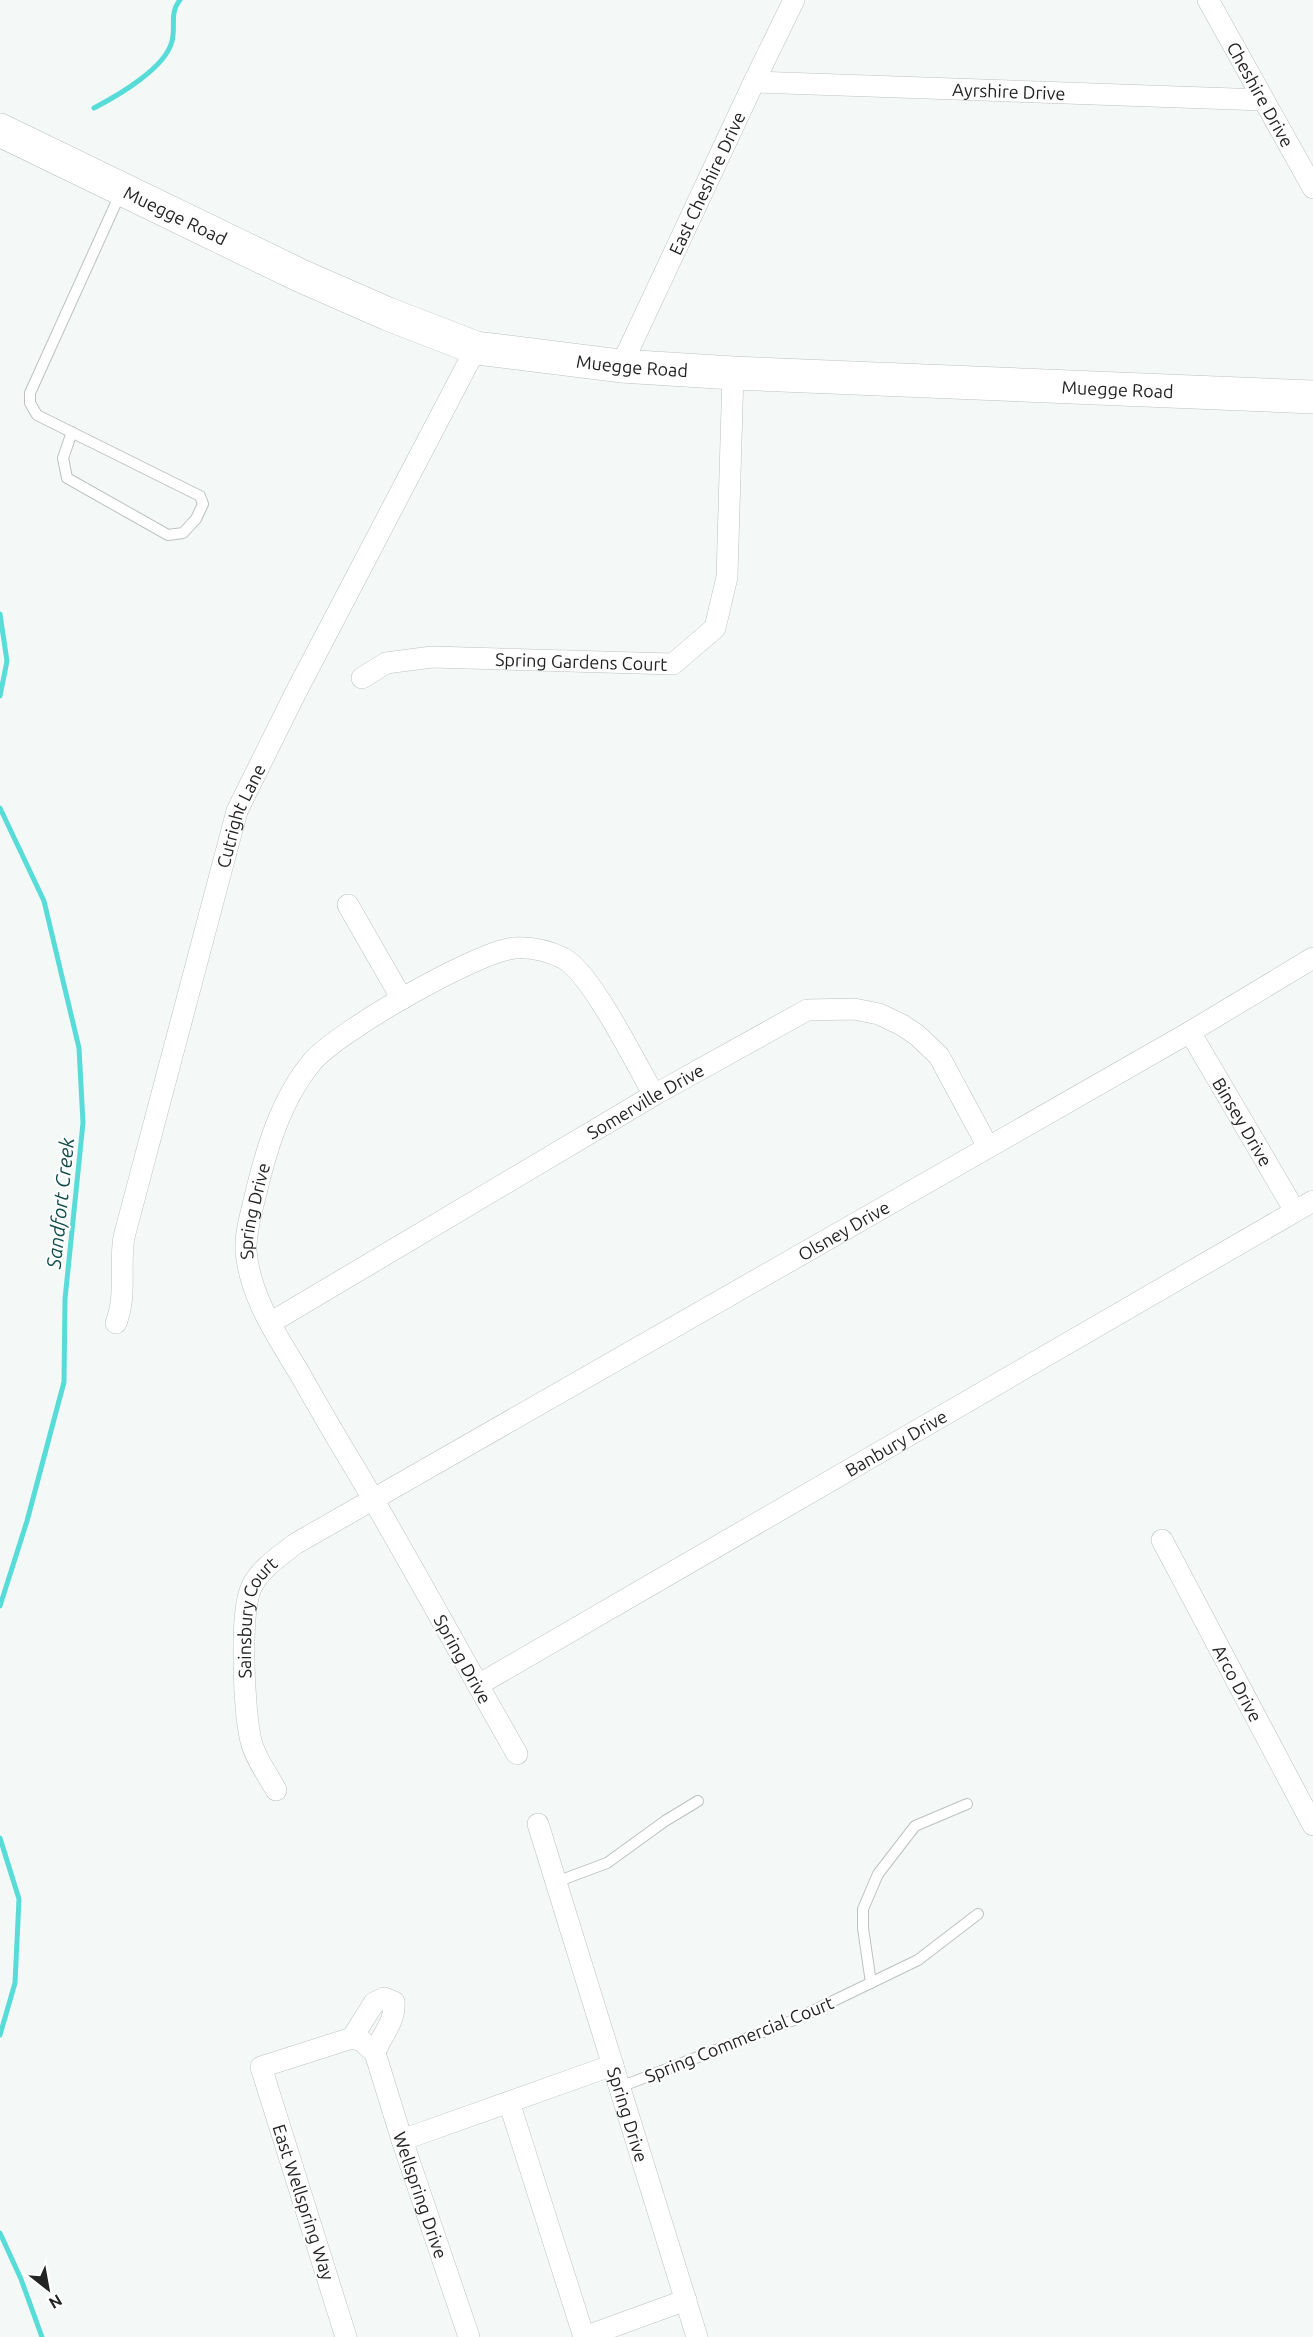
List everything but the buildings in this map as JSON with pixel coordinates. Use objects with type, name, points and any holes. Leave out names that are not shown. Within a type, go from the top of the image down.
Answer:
[{"type":"main road","name":"Muegge Road","points":[[0,130],[309,279],[388,314],[476,348],[621,366],[734,373],[1313,397]]},
{"type":"street","name":"East Cheshire Drive","points":[[621,366],[794,0]]},
{"type":"street","name":"Cheshire Drive","points":[[1208,0],[1313,188]]},
{"type":"street","name":"Ayrshire Drive","points":[[754,82],[1263,100]]},
{"type":"street","name":"Cutright Lane","points":[[116,1323],[123,1297],[120,1258],[123,1237],[237,811],[295,694],[476,348]]},
{"type":"street","name":"Spring Gardens Court","points":[[362,678],[386,663],[432,657],[673,664],[715,628],[727,577],[734,373]]},
{"type":"street","points":[[348,905],[402,999]]},
{"type":"street","name":"Spring Drive","points":[[517,1754],[270,1323],[253,1288],[246,1250],[249,1221],[267,1149],[291,1095],[313,1060],[349,1032],[402,999],[489,954],[515,948],[543,950],[566,960],[588,981],[654,1095]]},
{"type":"street","name":"Olsney Drive","points":[[373,1500],[1190,1032],[1313,958]]},
{"type":"street","name":"Somerville Drive","points":[[270,1323],[654,1095],[807,1010],[854,1009],[879,1014],[917,1035],[939,1056],[988,1147]]},
{"type":"street","name":"Binsey Drive","points":[[1190,1032],[1304,1206]]},
{"type":"street","name":"Banbury Drive","points":[[478,1685],[1304,1206]]},
{"type":"street","name":"Sainsbury Court","points":[[276,1790],[251,1743],[244,1639],[245,1611],[252,1586],[272,1562],[295,1544],[373,1500]]},
{"type":"street","name":"Arco Drive","points":[[1162,1540],[1313,1825]]},
{"type":"street","name":"Spring Drive","points":[[538,1824],[686,2300],[695,2336]]},
{"type":"street","points":[[384,1998],[394,2002],[395,2013],[379,2040],[375,2054],[362,2041],[352,2038],[374,2003],[384,1998]]},
{"type":"street","name":"East Wellspring Way","points":[[346,2337],[261,2067],[352,2038]]},
{"type":"street","name":"Wellspring Drive","points":[[375,2054],[469,2337]]},
{"type":"street","points":[[402,2140],[613,2065]]},
{"type":"street","points":[[509,2102],[584,2337],[686,2300]]},
{"type":"lane","points":[[72,432],[63,458],[67,478],[168,535],[183,533],[196,519],[203,504],[200,496],[72,432],[37,415],[30,403],[30,393],[122,189]]},
{"type":"lane","points":[[556,1882],[607,1863],[665,1821],[698,1801]]},
{"type":"lane","points":[[871,1983],[863,1928],[863,1909],[878,1874],[915,1826],[967,1804]]},
{"type":"lane","name":"Spring Commercial Court","points":[[620,2087],[794,2020],[871,1983],[918,1960],[978,1914]]},
{"type":"waterway","points":[[94,108],[139,80],[161,61],[172,41],[174,15],[180,0]]},
{"type":"waterway","name":"Sandfort Creek","points":[[0,614],[7,661],[0,696]]},
{"type":"waterway","name":"Sandfort Creek","points":[[0,808],[44,901],[79,1048],[83,1123],[65,1299],[64,1382],[27,1521],[0,1606]]},
{"type":"waterway","name":"Sandfort Creek","points":[[0,1838],[19,1899],[15,1983],[0,2035]]},
{"type":"waterway","name":"Sandfort Creek","points":[[0,2233],[21,2279],[42,2337]]}]
